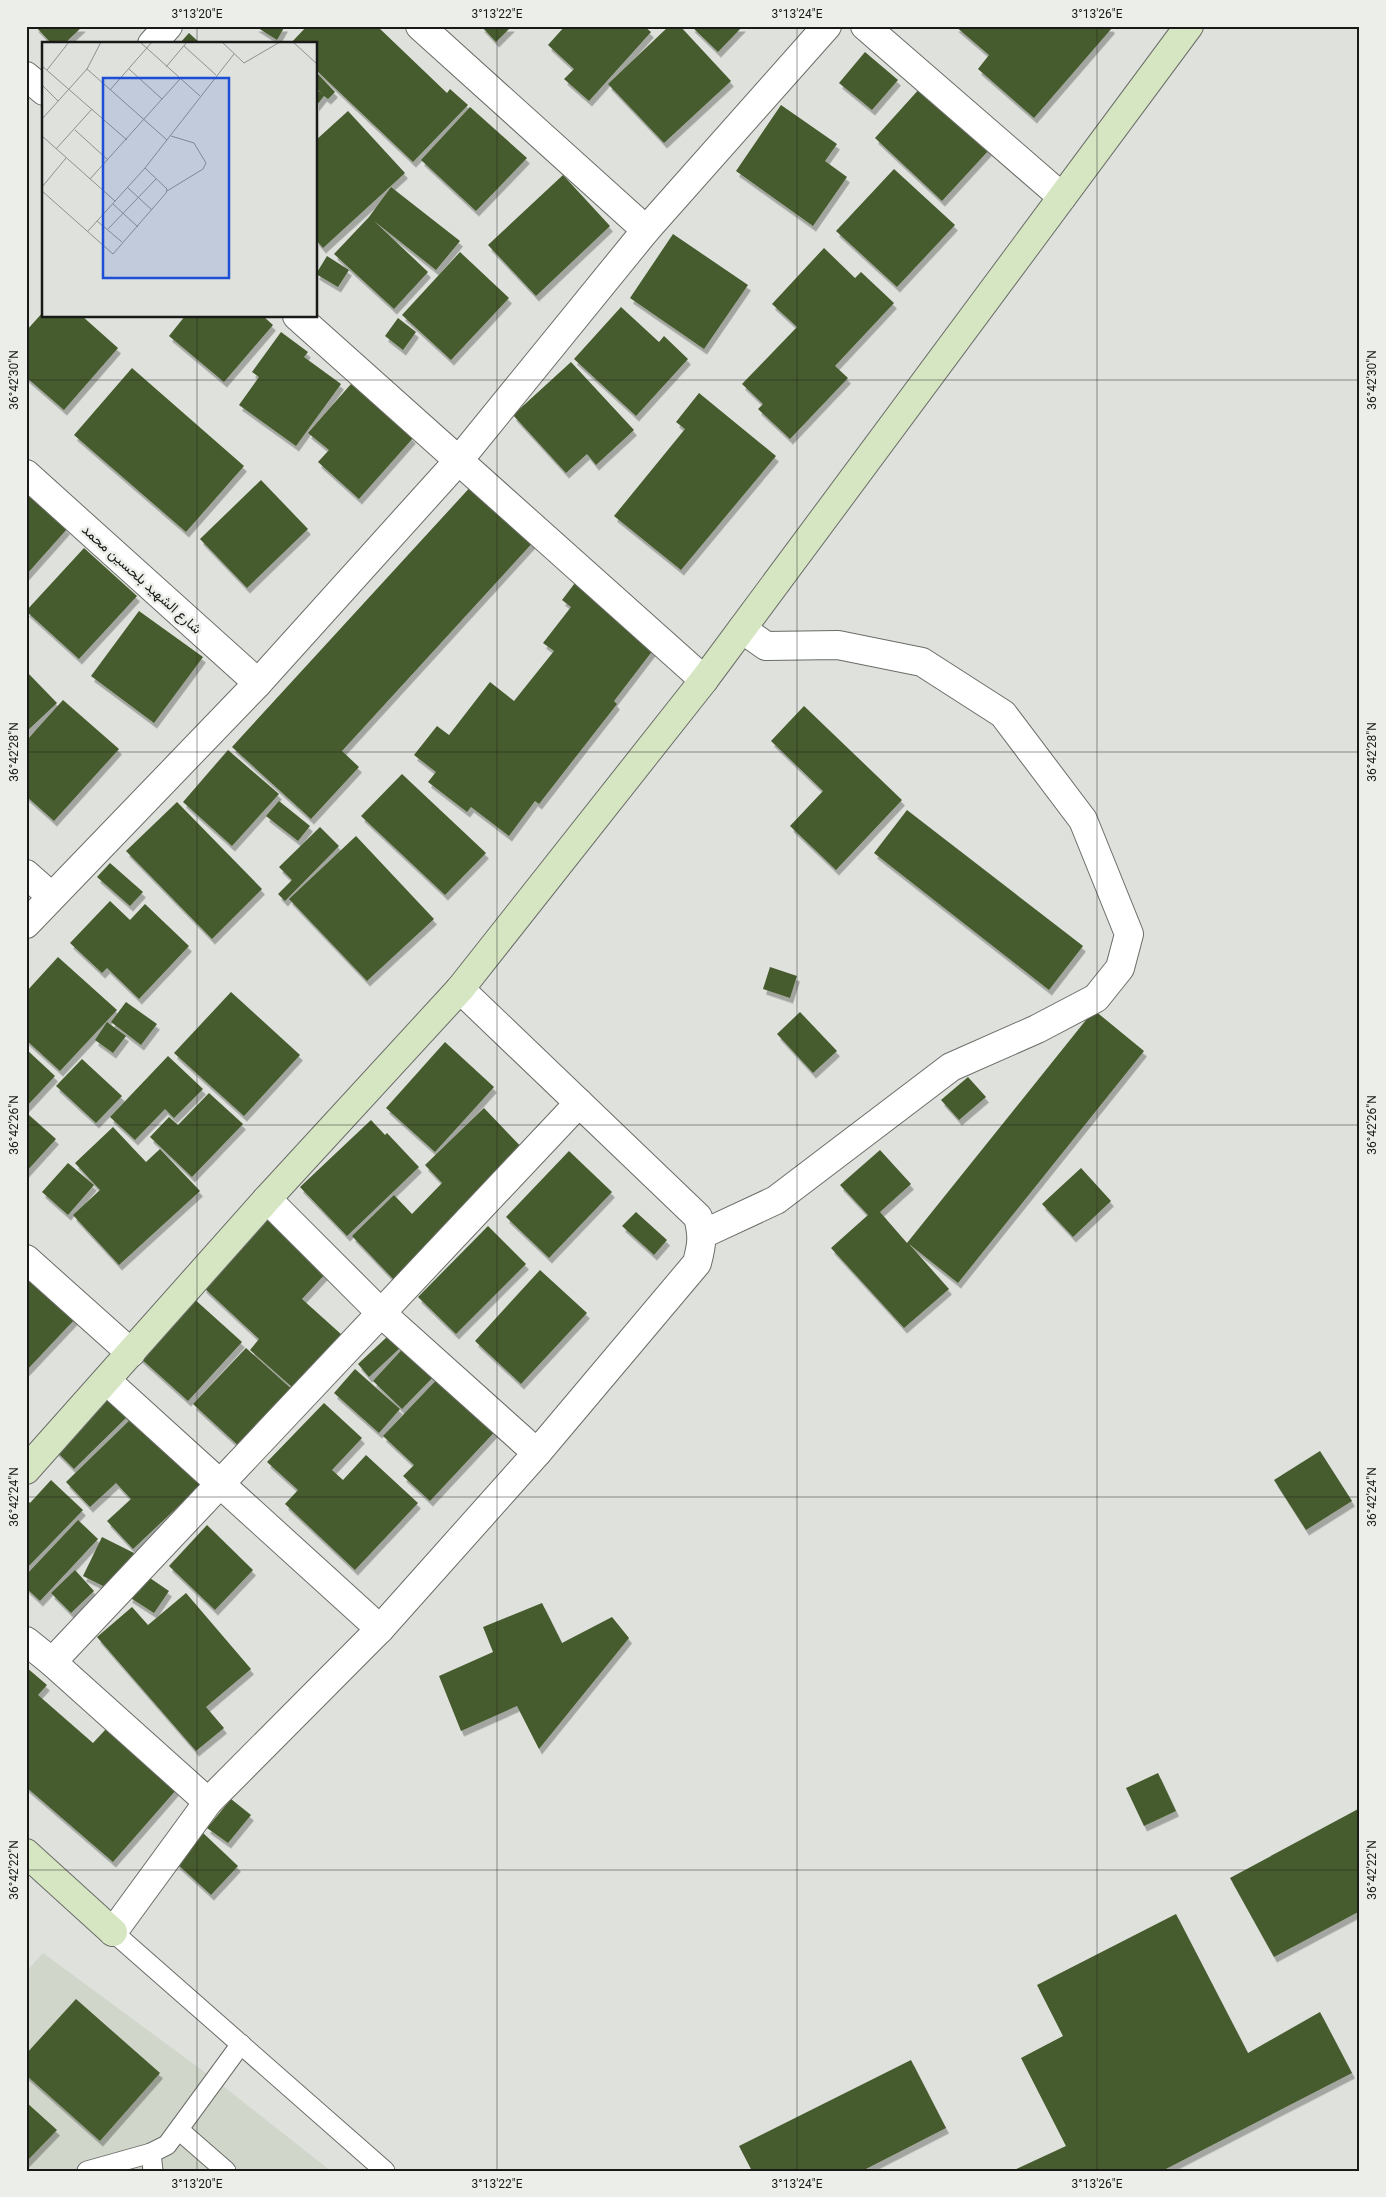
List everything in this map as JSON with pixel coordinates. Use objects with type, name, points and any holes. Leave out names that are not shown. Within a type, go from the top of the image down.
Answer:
[{"type":"street","points":[[154,42],[168,26]]},
{"type":"street","points":[[420,26],[646,230]]},
{"type":"street","points":[[26,924],[258,683],[459,460],[646,230],[826,26]]},
{"type":"street","points":[[865,26],[1062,197]]},
{"type":"street","points":[[26,1470],[267,1199],[460,989],[704,680],[1189,26]]},
{"type":"street","points":[[26,76],[42,89]]},
{"type":"street","points":[[300,318],[704,680]]},
{"type":"street","name":"شارع الشهيد بلحسين محمد","points":[[26,474],[258,683]]},
{"type":"street","points":[[703,1234],[776,1200],[951,1067],[1037,1029],[1096,998],[1120,968],[1129,934],[1083,820],[1003,714],[922,662],[838,645],[766,646],[742,629]]},
{"type":"street","points":[[26,874],[51,896]]},
{"type":"street","points":[[26,1853],[113,1932],[208,1802],[380,1629],[537,1453],[697,1263],[702,1247],[703,1234],[698,1217],[460,989]]},
{"type":"street","points":[[52,1662],[579,1103]]},
{"type":"street","points":[[267,1199],[381,1314],[537,1453]]},
{"type":"street","points":[[26,1259],[131,1353]]},
{"type":"street","points":[[107,1381],[380,1629]]},
{"type":"street","points":[[26,1641],[208,1802]]},
{"type":"lane","points":[[113,1932],[385,2171]]},
{"type":"lane","points":[[87,2171],[152,2162],[179,2130],[241,2044]]},
{"type":"lane","points":[[179,2130],[226,2171]]},
{"type":"shaded area","points":[[43,1953],[214,2079],[331,2171],[26,2171],[26,1972]]},
{"type":"building","points":[[35,26],[83,26],[66,42],[50,42]]},
{"type":"building","points":[[255,26],[285,26],[277,40]]},
{"type":"building","points":[[307,26],[377,26],[447,93],[450,89],[468,105],[413,162],[318,72],[318,42],[292,42]]},
{"type":"building","points":[[481,26],[512,26],[496,42]]},
{"type":"building","points":[[565,26],[644,26],[651,32],[589,101],[564,79],[574,69],[548,45]]},
{"type":"building","points":[[669,26],[680,26],[731,81],[664,143],[608,84]]},
{"type":"building","points":[[691,26],[743,26],[718,52]]},
{"type":"building","points":[[955,26],[1110,26],[1112,28],[1034,118],[978,69],[989,55]]},
{"type":"building","points":[[189,33],[199,42],[181,42]]},
{"type":"building","points":[[865,52],[898,80],[872,110],[839,83]]},
{"type":"building","points":[[318,74],[335,92],[328,99],[324,96],[318,104],[318,91],[322,94],[318,90]]},
{"type":"building","points":[[921,87],[989,150],[942,201],[875,138]]},
{"type":"building","points":[[781,105],[837,144],[825,161],[847,177],[813,226],[736,171]]},
{"type":"building","points":[[470,107],[527,158],[476,211],[421,160]]},
{"type":"building","points":[[348,111],[405,173],[323,248],[318,242],[318,138]]},
{"type":"building","points":[[894,169],[955,225],[897,287],[836,231]]},
{"type":"building","points":[[563,175],[610,226],[536,296],[488,245]]},
{"type":"building","points":[[391,187],[460,241],[436,270],[374,221],[428,272],[394,309],[334,254],[369,217]]},
{"type":"building","points":[[673,234],[748,285],[704,349],[630,298]]},
{"type":"building","points":[[824,248],[855,278],[861,272],[894,303],[835,366],[848,378],[790,439],[758,409],[763,404],[742,384],[797,327],[772,304]]},
{"type":"building","points":[[460,252],[509,298],[451,360],[402,315]]},
{"type":"building","points":[[327,256],[349,270],[338,287],[318,275],[318,271]]},
{"type":"building","points":[[621,307],[659,342],[664,336],[688,359],[636,416],[574,359]]},
{"type":"building","points":[[42,313],[42,318],[84,318],[118,348],[64,410],[26,377],[26,331]]},
{"type":"building","points":[[183,318],[265,318],[273,325],[224,382],[169,336]]},
{"type":"building","points":[[398,318],[416,332],[403,350],[385,336]]},
{"type":"building","points":[[281,332],[308,352],[304,357],[341,384],[296,446],[239,405],[259,377],[252,372]]},
{"type":"building","points":[[571,362],[634,430],[596,465],[587,454],[566,473],[513,415]]},
{"type":"building","points":[[132,368],[244,466],[186,532],[74,435]]},
{"type":"building","points":[[351,384],[413,438],[359,499],[318,462],[329,450],[308,433]]},
{"type":"building","points":[[699,393],[776,456],[681,570],[614,516],[685,429],[676,422]]},
{"type":"building","points":[[261,480],[308,529],[247,588],[200,539]]},
{"type":"building","points":[[474,483],[536,539],[342,751],[359,767],[311,819],[232,747]]},
{"type":"building","points":[[26,493],[67,529],[26,575]]},
{"type":"building","points":[[84,548],[137,596],[79,659],[26,611]]},
{"type":"building","points":[[578,579],[660,641],[614,701],[617,704],[539,804],[535,801],[509,836],[471,807],[467,812],[428,782],[436,772],[414,755],[437,726],[449,735],[490,682],[514,701],[554,651],[543,643],[571,607],[562,600]]},
{"type":"building","points":[[139,611],[203,657],[154,723],[91,676]]},
{"type":"building","points":[[26,671],[57,703],[26,732]]},
{"type":"building","points":[[63,700],[119,749],[54,821],[26,796],[26,741]]},
{"type":"building","points":[[804,706],[902,800],[836,870],[790,826],[823,791],[771,741]]},
{"type":"building","points":[[228,750],[279,794],[232,846],[183,802]]},
{"type":"building","points":[[402,774],[486,853],[445,895],[361,816]]},
{"type":"building","points":[[279,801],[310,826],[298,841],[266,816]]},
{"type":"building","points":[[177,802],[262,889],[212,939],[126,851]]},
{"type":"building","points":[[907,810],[1083,946],[1049,990],[874,853]]},
{"type":"building","points":[[320,827],[339,846],[285,901],[278,894],[292,880],[279,867]]},
{"type":"building","points":[[356,836],[434,919],[367,981],[289,899]]},
{"type":"building","points":[[110,863],[143,892],[130,906],[97,877]]},
{"type":"building","points":[[110,901],[130,920],[145,904],[189,946],[139,999],[107,968],[102,973],[70,943]]},
{"type":"building","points":[[58,957],[117,1010],[60,1071],[26,1040],[26,992]]},
{"type":"building","points":[[770,967],[797,976],[790,998],[763,989]]},
{"type":"building","points":[[231,992],[300,1055],[244,1116],[174,1053]]},
{"type":"building","points":[[126,1002],[157,1024],[141,1045],[111,1022]]},
{"type":"building","points":[[1094,1010],[1144,1051],[958,1283],[909,1244],[949,1289],[904,1328],[831,1248],[868,1215],[840,1185],[880,1150],[911,1184],[880,1212],[907,1243]]},
{"type":"building","points":[[800,1012],[837,1051],[813,1073],[777,1034]]},
{"type":"building","points":[[107,1022],[126,1036],[113,1053],[95,1040]]},
{"type":"building","points":[[445,1042],[494,1087],[435,1152],[386,1108]]},
{"type":"building","points":[[26,1049],[55,1076],[26,1107]]},
{"type":"building","points":[[168,1056],[203,1089],[174,1118],[165,1109],[135,1140],[110,1117]]},
{"type":"building","points":[[82,1059],[122,1096],[96,1123],[56,1086]]},
{"type":"building","points":[[968,1077],[986,1097],[959,1120],[941,1100]]},
{"type":"building","points":[[209,1093],[243,1124],[192,1177],[150,1137],[169,1117],[178,1125]]},
{"type":"building","points":[[484,1108],[528,1154],[395,1281],[352,1236],[394,1195],[412,1214],[442,1183],[425,1165]]},
{"type":"building","points":[[29,1115],[56,1139],[26,1172],[26,1118]]},
{"type":"building","points":[[371,1120],[385,1135],[387,1133],[419,1167],[347,1236],[300,1187]]},
{"type":"building","points":[[113,1127],[146,1162],[160,1149],[200,1191],[119,1265],[73,1215],[100,1190],[75,1163]]},
{"type":"building","points":[[569,1151],[612,1192],[549,1258],[506,1217]]},
{"type":"building","points":[[68,1163],[94,1185],[68,1215],[42,1192]]},
{"type":"building","points":[[1081,1168],[1111,1201],[1073,1237],[1042,1204]]},
{"type":"building","points":[[636,1212],[667,1240],[654,1255],[622,1226]]},
{"type":"building","points":[[268,1216],[328,1271],[302,1299],[342,1335],[293,1388],[250,1350],[259,1339],[203,1287]]},
{"type":"building","points":[[488,1226],[526,1264],[456,1334],[418,1297]]},
{"type":"building","points":[[540,1270],[587,1313],[521,1384],[475,1341]]},
{"type":"building","points":[[26,1275],[75,1319],[26,1371]]},
{"type":"building","points":[[192,1297],[242,1342],[188,1401],[138,1356]]},
{"type":"building","points":[[388,1336],[400,1348],[369,1377],[358,1364]]},
{"type":"building","points":[[409,1342],[440,1370],[402,1409],[373,1381]]},
{"type":"building","points":[[246,1348],[295,1392],[242,1449],[193,1404]]},
{"type":"building","points":[[355,1369],[400,1409],[379,1433],[334,1393]]},
{"type":"building","points":[[444,1372],[501,1425],[430,1501],[403,1476],[414,1465],[383,1436]]},
{"type":"building","points":[[109,1393],[130,1414],[74,1469],[53,1448]]},
{"type":"building","points":[[324,1403],[362,1438],[332,1470],[343,1480],[366,1455],[418,1503],[355,1570],[285,1504],[298,1490],[267,1462]]},
{"type":"building","points":[[134,1416],[201,1485],[133,1549],[107,1521],[131,1499],[116,1483],[90,1507],[66,1482]]},
{"type":"building","points":[[1320,1451],[1352,1501],[1306,1530],[1274,1480]]},
{"type":"building","points":[[51,1480],[83,1510],[26,1569],[26,1499],[30,1503]]},
{"type":"building","points":[[78,1520],[98,1539],[40,1601],[26,1588],[26,1575]]},
{"type":"building","points":[[207,1525],[253,1570],[215,1610],[169,1566]]},
{"type":"building","points":[[102,1537],[134,1553],[115,1592],[83,1576]]},
{"type":"building","points":[[75,1570],[94,1591],[71,1613],[51,1593]]},
{"type":"building","points":[[144,1574],[169,1591],[154,1613],[129,1597]]},
{"type":"building","points":[[186,1593],[251,1669],[206,1707],[224,1728],[196,1751],[97,1637],[132,1607],[148,1625]]},
{"type":"building","points":[[542,1603],[562,1643],[612,1617],[629,1638],[539,1749],[517,1706],[461,1731],[439,1676],[493,1652],[483,1627]]},
{"type":"building","points":[[26,1667],[47,1685],[38,1695],[93,1743],[106,1729],[176,1790],[113,1862],[26,1787]]},
{"type":"building","points":[[1158,1773],[1176,1811],[1144,1826],[1126,1788]]},
{"type":"building","points":[[231,1799],[251,1815],[228,1843],[207,1828]]},
{"type":"building","points":[[1360,1808],[1360,1911],[1274,1957],[1230,1878]]},
{"type":"building","points":[[202,1832],[238,1866],[211,1895],[174,1861]]},
{"type":"building","points":[[1176,1914],[1248,2053],[1320,2012],[1352,2073],[1162,2171],[1012,2171],[1066,2146],[1021,2058],[1063,2036],[1037,1985]]},
{"type":"building","points":[[76,1999],[160,2073],[100,2141],[26,2075],[26,2054]]},
{"type":"building","points":[[911,2060],[946,2128],[862,2171],[752,2171],[739,2146]]},
{"type":"building","points":[[26,2102],[57,2130],[26,2162]]}]
